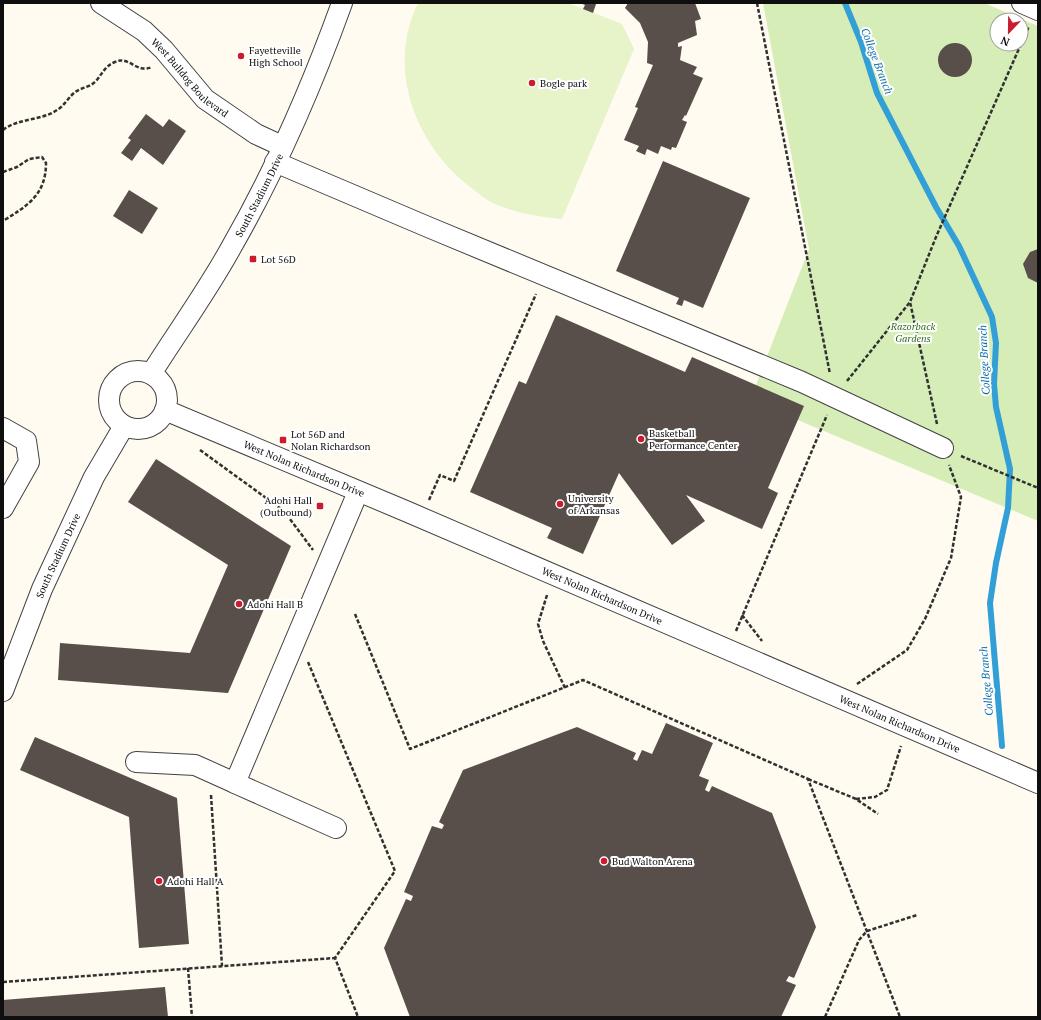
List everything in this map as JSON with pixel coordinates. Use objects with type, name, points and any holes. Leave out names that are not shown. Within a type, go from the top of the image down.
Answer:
[{"type":"street","name":"West Bulldog Boulevard","points":[[101,3],[144,31],[164,50],[205,99],[256,134],[279,154],[544,275],[834,397],[943,448]]},
{"type":"street","name":"South Stadium Drive","points":[[151,374],[232,246],[279,154],[304,100],[342,3]]},
{"type":"street","points":[[139,370],[151,374],[160,380],[165,389],[167,400],[165,410],[160,419],[152,425],[142,428],[124,426],[114,417],[109,405],[109,392],[115,381],[126,373],[139,370]]},
{"type":"street","name":"West Nolan Richardson Drive","points":[[165,410],[1038,783]]},
{"type":"street","name":"South Stadium Drive","points":[[3,691],[42,589],[94,477],[124,426]]},
{"type":"street","points":[[3,428],[26,441],[29,462],[3,508]]},
{"type":"street","points":[[235,783],[358,492]]},
{"type":"street","points":[[136,762],[195,765],[336,828]]},
{"type":"path","points":[[757,3],[834,397]]},
{"type":"path","points":[[728,650],[834,397],[910,302],[1032,7]]},
{"type":"path","points":[[3,130],[9,125],[41,118],[56,111],[75,92],[87,88],[96,81],[104,69],[114,62],[120,60],[130,63],[140,69],[146,70],[170,58]]},
{"type":"path","points":[[3,172],[17,167],[29,159],[42,157],[46,163],[44,179],[37,195],[28,206],[3,221]]},
{"type":"path","points":[[427,506],[440,475],[454,481],[544,275]]},
{"type":"path","points":[[838,697],[907,650],[925,619],[951,558],[961,497],[943,448],[910,302]]},
{"type":"path","points":[[943,448],[1038,488]]},
{"type":"path","points":[[200,450],[284,511],[326,568]]},
{"type":"path","points":[[547,595],[538,624],[543,641],[565,688]]},
{"type":"path","points":[[355,614],[410,749],[583,680],[856,799],[878,814]]},
{"type":"path","points":[[742,615],[763,643]]},
{"type":"path","points":[[856,799],[875,797],[887,790],[901,746]]},
{"type":"path","points":[[210,772],[222,966]]},
{"type":"path","points":[[808,779],[900,1017]]},
{"type":"path","points":[[825,1017],[859,940],[867,931],[917,915]]},
{"type":"path","points":[[3,982],[335,958]]},
{"type":"path","points":[[188,968],[192,1017]]},
{"type":"green space","points":[[418,3],[568,3],[622,24],[634,49],[562,219],[516,211],[489,201],[450,169],[434,149],[421,127],[411,103],[406,78],[405,53],[409,28]]},
{"type":"green space","name":"Razorback Gardens","points":[[763,3],[984,3],[1005,12],[989,12],[989,52],[1029,52],[1029,22],[1038,26],[1038,521],[750,400],[809,249]]},
{"type":"building","points":[[580,3],[596,4],[593,13],[583,9],[585,5]]},
{"type":"building","points":[[628,3],[695,3],[701,19],[695,21],[697,35],[678,43],[678,47],[682,46],[680,60],[697,67],[693,74],[703,78],[686,116],[685,115],[682,120],[687,122],[676,148],[672,147],[671,150],[661,146],[658,154],[647,149],[645,155],[636,151],[639,146],[624,140],[638,108],[635,107],[653,65],[647,63],[648,42],[640,23],[625,8]]},
{"type":"building","points":[[952,43],[958,43],[962,44],[969,50],[972,60],[971,67],[965,74],[958,77],[952,77],[948,76],[941,70],[938,63],[938,57],[939,53],[945,46]]},
{"type":"building","points":[[146,114],[163,127],[169,119],[186,131],[163,165],[141,148],[132,161],[121,153],[131,140],[128,138]]},
{"type":"building","points":[[663,161],[750,198],[703,308],[684,300],[682,306],[676,304],[679,298],[616,271]]},
{"type":"building","points":[[129,190],[158,208],[142,234],[113,216]]},
{"type":"building","points":[[1038,249],[1038,283],[1028,278],[1023,264],[1030,252]]},
{"type":"building","name":"Basketball Performance Center","points":[[556,315],[685,372],[692,357],[804,406],[768,488],[778,493],[762,529],[686,495],[705,521],[672,545],[619,473],[583,554],[547,538],[552,528],[470,492],[519,381],[526,384]]},
{"type":"building","name":"Adohi Hall B","points":[[156,459],[291,546],[228,693],[58,680],[60,643],[190,653],[228,565],[128,502]]},
{"type":"building","name":"Bud Walton Arena","points":[[666,723],[713,743],[699,776],[709,780],[705,790],[709,792],[712,786],[772,813],[816,927],[794,978],[789,976],[786,981],[796,985],[781,1017],[410,1017],[384,948],[406,899],[411,901],[413,896],[404,892],[432,826],[442,829],[444,825],[439,822],[463,770],[577,727],[636,753],[633,759],[637,761],[642,750],[652,754]]},
{"type":"building","name":"Adohi Hall A","points":[[35,737],[177,798],[189,944],[139,948],[129,817],[20,770]]},
{"type":"building","points":[[165,987],[168,1017],[3,1017],[3,1000]]},
{"type":"waterway","name":"College Branch","points":[[845,3],[861,42],[877,93],[936,207],[959,246],[992,317],[996,343],[994,384],[996,407],[1010,469],[1008,508],[996,563],[990,603],[1002,746]]},
{"type":"place","name":"Fayetteville High School","points":[[241,56]]},
{"type":"place","name":"Bogle park","points":[[532,83]]},
{"type":"place","name":"Lot 56D","points":[[253,259]]},
{"type":"place","name":"Basketball Performance Center","points":[[641,439]]},
{"type":"place","name":"Lot 56D and Nolan Richardson","points":[[283,440]]},
{"type":"place","name":"University of Arkansas","points":[[560,504]]},
{"type":"place","name":"Adohi Hall (Outbound)","points":[[320,506]]},
{"type":"place","name":"Adohi Hall B","points":[[239,604]]},
{"type":"place","name":"Bud Walton Arena","points":[[604,861]]},
{"type":"place","name":"Adohi Hall A","points":[[159,881]]}]
